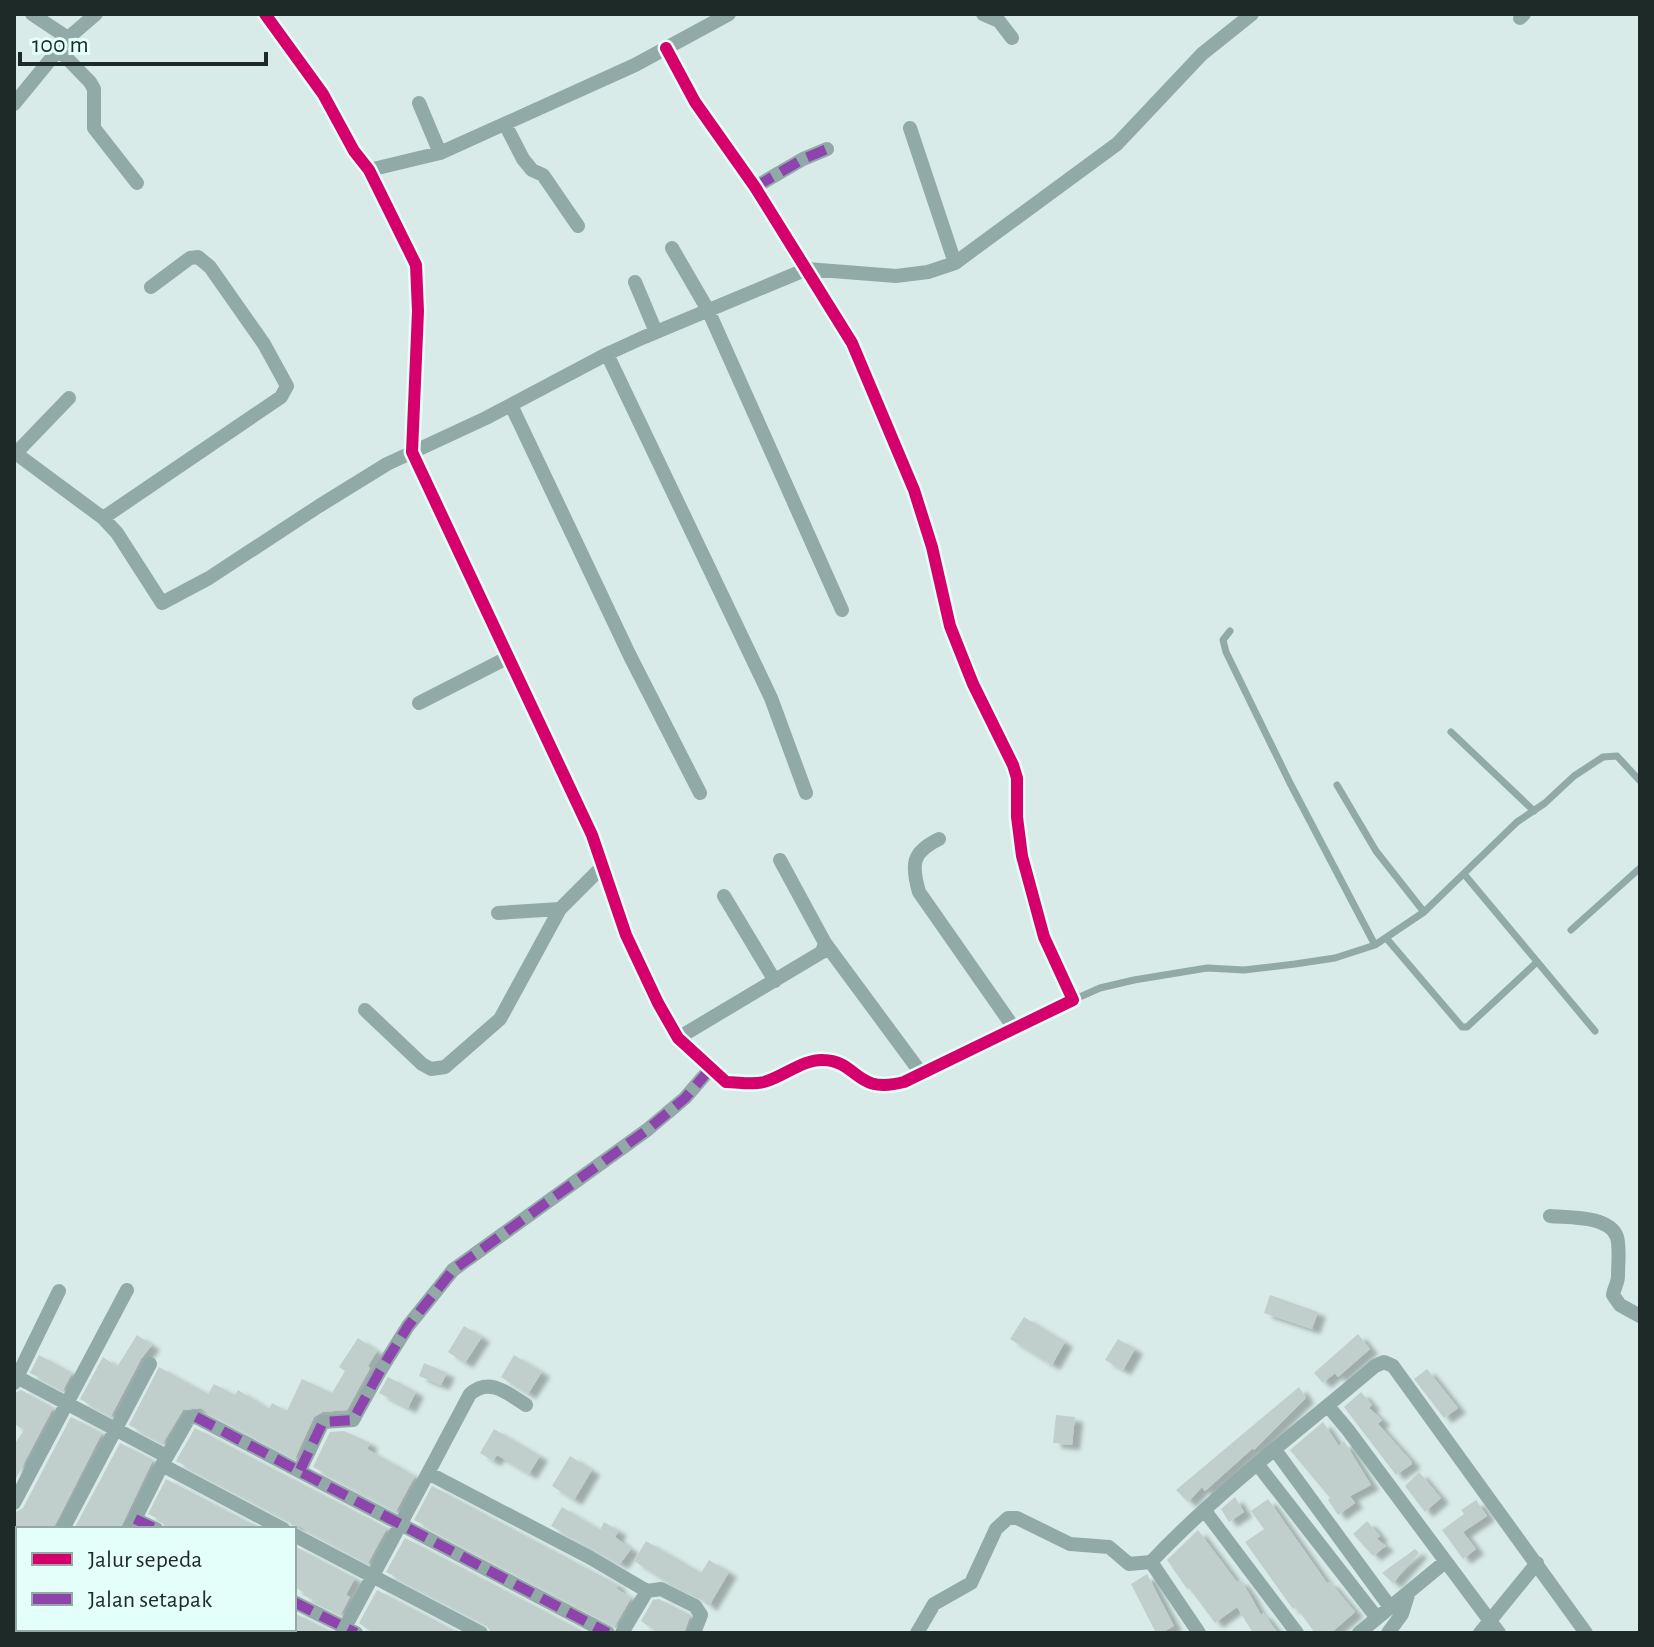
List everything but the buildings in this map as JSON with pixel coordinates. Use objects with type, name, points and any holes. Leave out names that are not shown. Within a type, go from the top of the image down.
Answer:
[{"type":"street","points":[[32,14],[63,44],[90,82],[94,89],[94,128],[137,183]]},
{"type":"street","points":[[14,104],[63,44],[96,14]]},
{"type":"street","points":[[265,14],[323,94],[354,151],[369,170],[416,265],[418,311],[412,452],[592,835],[601,868],[632,949],[678,1038],[726,1082],[750,1084],[778,1077],[817,1060],[838,1063],[864,1082],[879,1086],[904,1082],[1073,1000],[1044,937],[1022,856],[1017,817],[1018,790],[1013,765],[973,684],[950,626],[932,547],[914,490],[852,343],[755,187],[695,102],[666,48]]},
{"type":"street","points":[[369,170],[440,153],[635,65],[729,14]]},
{"type":"street","points":[[983,14],[999,21],[1012,38]]},
{"type":"street","points":[[69,398],[15,452],[103,518],[117,533],[162,603],[209,578],[319,506],[412,452],[656,332],[807,269],[896,276],[928,272],[955,263],[1117,144],[1202,54],[1252,14]]},
{"type":"street","points":[[419,103],[440,153]]},
{"type":"street","points":[[505,124],[523,159],[532,170],[543,175],[578,226]]},
{"type":"street","points":[[910,128],[955,263]]},
{"type":"street","points":[[755,187],[827,149]]},
{"type":"street","points":[[672,248],[708,310],[842,610]]},
{"type":"street","points":[[103,518],[281,397],[287,386],[264,344],[210,267],[198,257],[190,258],[151,287]]},
{"type":"street","points":[[635,282],[656,332]]},
{"type":"street","points":[[607,354],[771,698],[806,793]]},
{"type":"street","points":[[511,405],[630,656],[700,793]]},
{"type":"street","points":[[419,703],[509,657]]},
{"type":"street","points":[[939,839],[923,847],[918,854],[915,877],[919,892],[1014,1028]]},
{"type":"street","points":[[780,860],[825,943],[921,1073]]},
{"type":"street","points":[[365,1010],[422,1064],[431,1069],[445,1067],[500,1019],[560,909],[601,868]]},
{"type":"street","points":[[724,896],[775,981]]},
{"type":"street","points":[[498,913],[560,909]]},
{"type":"street","points":[[678,1038],[822,952],[825,943]]},
{"type":"street","points":[[300,1470],[323,1422],[347,1422],[357,1415],[408,1326],[453,1270],[647,1130],[685,1098],[710,1069]]},
{"type":"street","points":[[1550,1216],[1593,1221],[1614,1232],[1617,1239],[1618,1280],[1613,1295],[1626,1310],[1640,1316]]},
{"type":"street","points":[[14,1503],[127,1290]]},
{"type":"street","points":[[59,1291],[16,1380],[117,1429],[280,1527]]},
{"type":"street","points":[[917,1633],[934,1604],[971,1583],[996,1529],[1008,1518],[1017,1518],[1070,1544],[1107,1546],[1129,1564],[1151,1562],[1275,1450],[1375,1366],[1384,1362],[1393,1366],[1586,1633]]},
{"type":"street","points":[[64,1527],[150,1364]]},
{"type":"street","points":[[296,1603],[348,1631],[372,1576],[470,1394],[478,1387],[498,1387],[526,1405]]},
{"type":"street","points":[[1328,1406],[1494,1627]]},
{"type":"street","points":[[133,1524],[164,1460],[188,1419],[194,1417],[608,1633]]},
{"type":"street","points":[[1275,1450],[1390,1607]]},
{"type":"street","points":[[1258,1465],[1377,1618]]},
{"type":"street","points":[[428,1473],[589,1557],[647,1591],[661,1589],[698,1608],[701,1619],[694,1633]]},
{"type":"street","points":[[1205,1511],[1297,1633]]},
{"type":"street","points":[[296,1536],[481,1633]]},
{"type":"street","points":[[1151,1562],[1199,1633]]},
{"type":"street","points":[[1359,1633],[1445,1562]]},
{"type":"street","points":[[1480,1633],[1494,1627],[1537,1563]]},
{"type":"street","points":[[622,1633],[647,1591]]},
{"type":"street","points":[[1388,1633],[1402,1614],[1408,1595]]},
{"type":"lane","points":[[1230,631],[1223,640],[1226,652],[1375,945]]},
{"type":"lane","points":[[1451,732],[1534,811]]},
{"type":"lane","points":[[1073,1000],[1100,988],[1134,980],[1207,968],[1244,970],[1295,964],[1335,958],[1375,945],[1424,912],[1517,822],[1574,776],[1607,756],[1617,756],[1640,781]]},
{"type":"lane","points":[[1337,785],[1376,851],[1424,912]]},
{"type":"lane","points":[[1571,930],[1640,868]]},
{"type":"lane","points":[[1464,874],[1595,1031]]},
{"type":"lane","points":[[1387,939],[1459,1026],[1464,1027],[1537,962]]},
{"type":"marked path","points":[[755,187],[827,149]]},
{"type":"marked path","points":[[300,1470],[323,1422],[353,1420],[408,1326],[453,1270],[647,1130],[685,1098],[710,1069]]},
{"type":"marked path","points":[[196,1417],[608,1633]]},
{"type":"marked path","points":[[135,1519],[152,1527]]},
{"type":"marked path","points":[[296,1603],[356,1633]]},
{"type":"marked path","points":[[111,1631],[115,1633]]},
{"type":"marked path","points":[[230,1631],[233,1633]]},
{"type":"cycle path","points":[[265,14],[323,94],[354,151],[369,170],[416,265],[418,311],[412,452],[592,835],[626,935],[678,1038],[726,1082],[764,1082],[816,1060],[835,1062],[875,1084],[904,1082],[1073,1000],[1044,937],[1022,856],[1017,817],[1017,778],[1013,765],[973,684],[950,626],[932,547],[914,490],[852,343],[755,187],[695,102],[666,48]]}]
